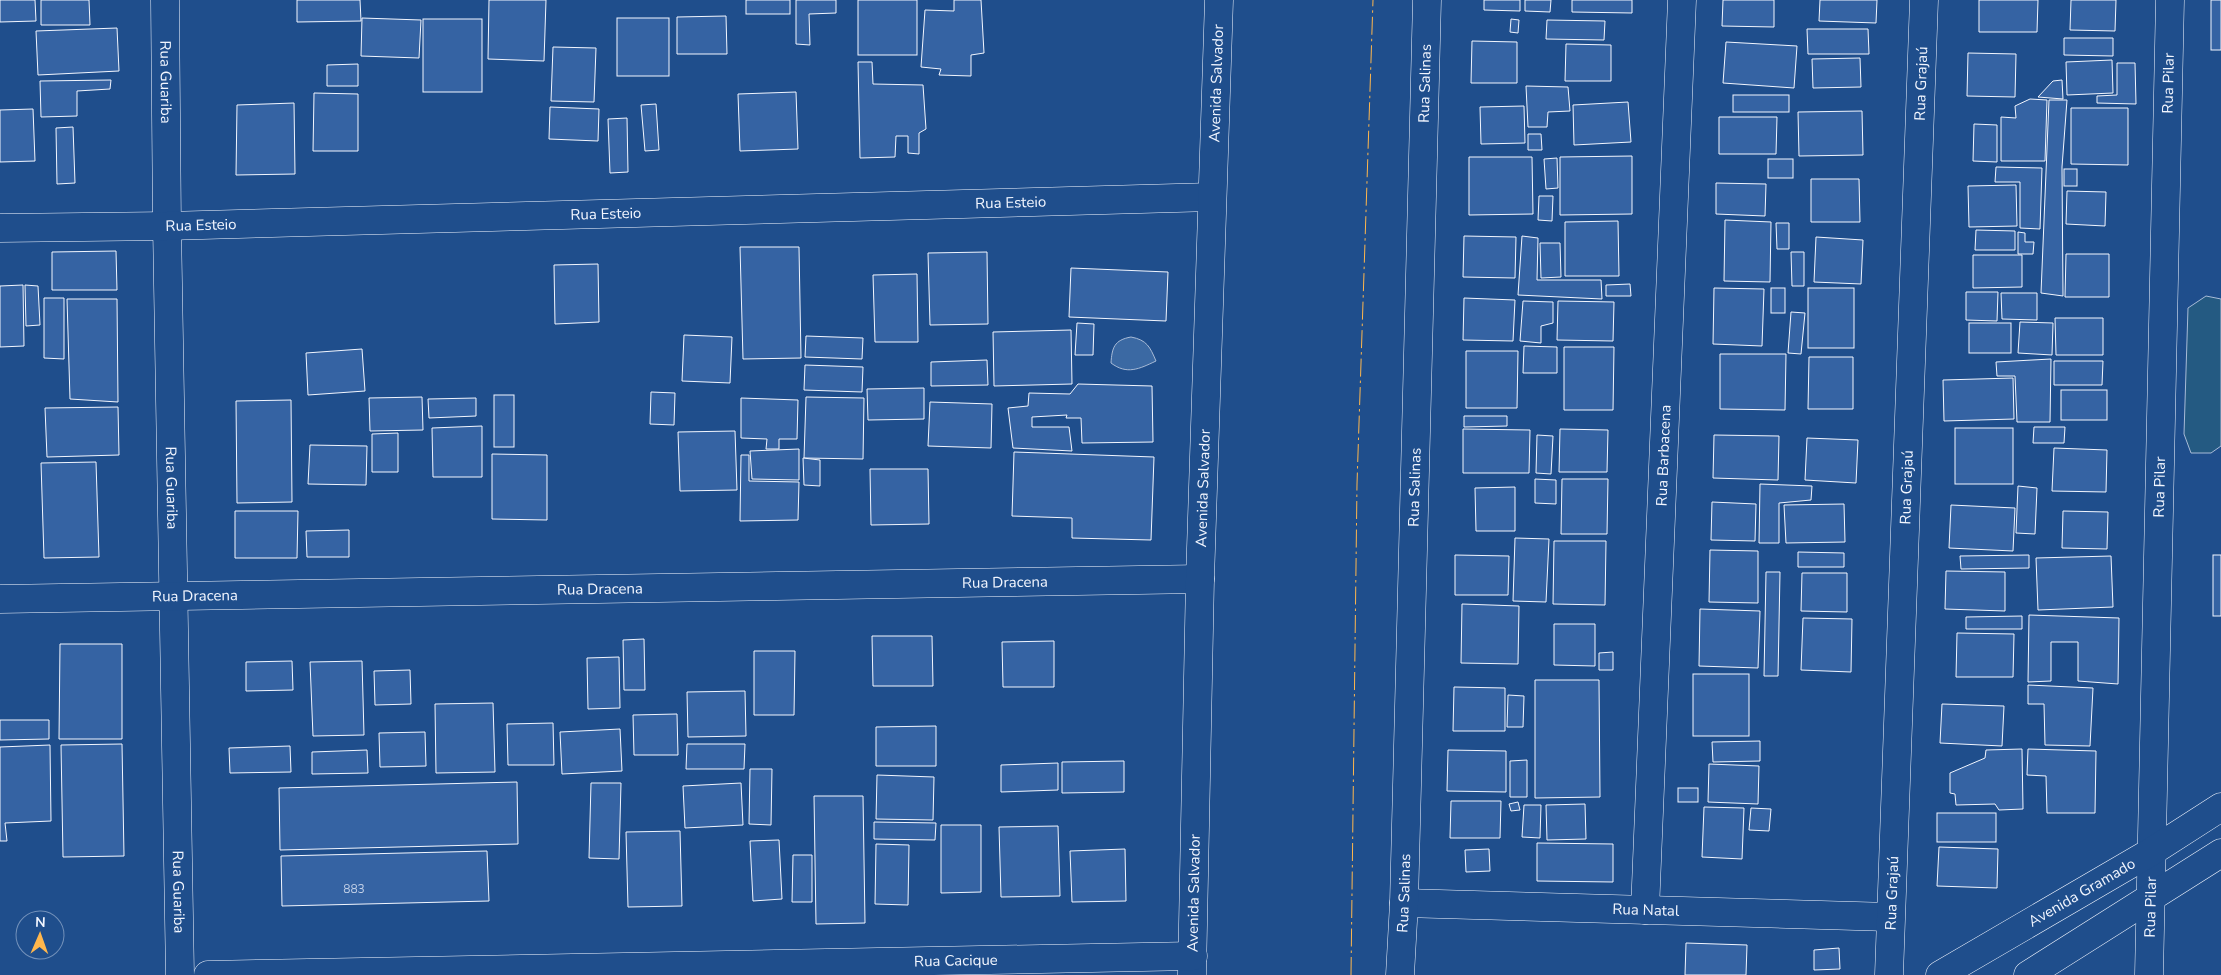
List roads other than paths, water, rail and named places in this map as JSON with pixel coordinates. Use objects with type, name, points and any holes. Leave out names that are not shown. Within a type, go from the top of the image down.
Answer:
[{"type":"street","name":"Rua Guariba","points":[[165,0],[180,975]]},
{"type":"street","name":"Avenida Salvador","points":[[1192,966],[1200,579],[1219,0]]},
{"type":"street","name":"Rua Salinas","points":[[1400,975],[1404,902],[1427,0]]},
{"type":"street","name":"Rua Barbacena","points":[[1645,910],[1682,0]]},
{"type":"street","name":"Rua Grajaú","points":[[1889,975],[1924,0]]},
{"type":"street","name":"Rua Pilar","points":[[2149,975],[2170,0]]},
{"type":"street","name":"Rua Esteio","points":[[0,228],[167,226],[1212,197]]},
{"type":"street","name":"Rua Dracena","points":[[0,599],[174,594],[1200,579]]},
{"type":"street","name":"Avenida Gramado","points":[[1940,975],[2151,852],[2221,807]]},
{"type":"street","points":[[2028,975],[2221,853]]},
{"type":"street","name":"Rua Natal","points":[[1404,902],[1890,917]]},
{"type":"street","name":"Rua Cacique","points":[[208,975],[1192,966]]}]
